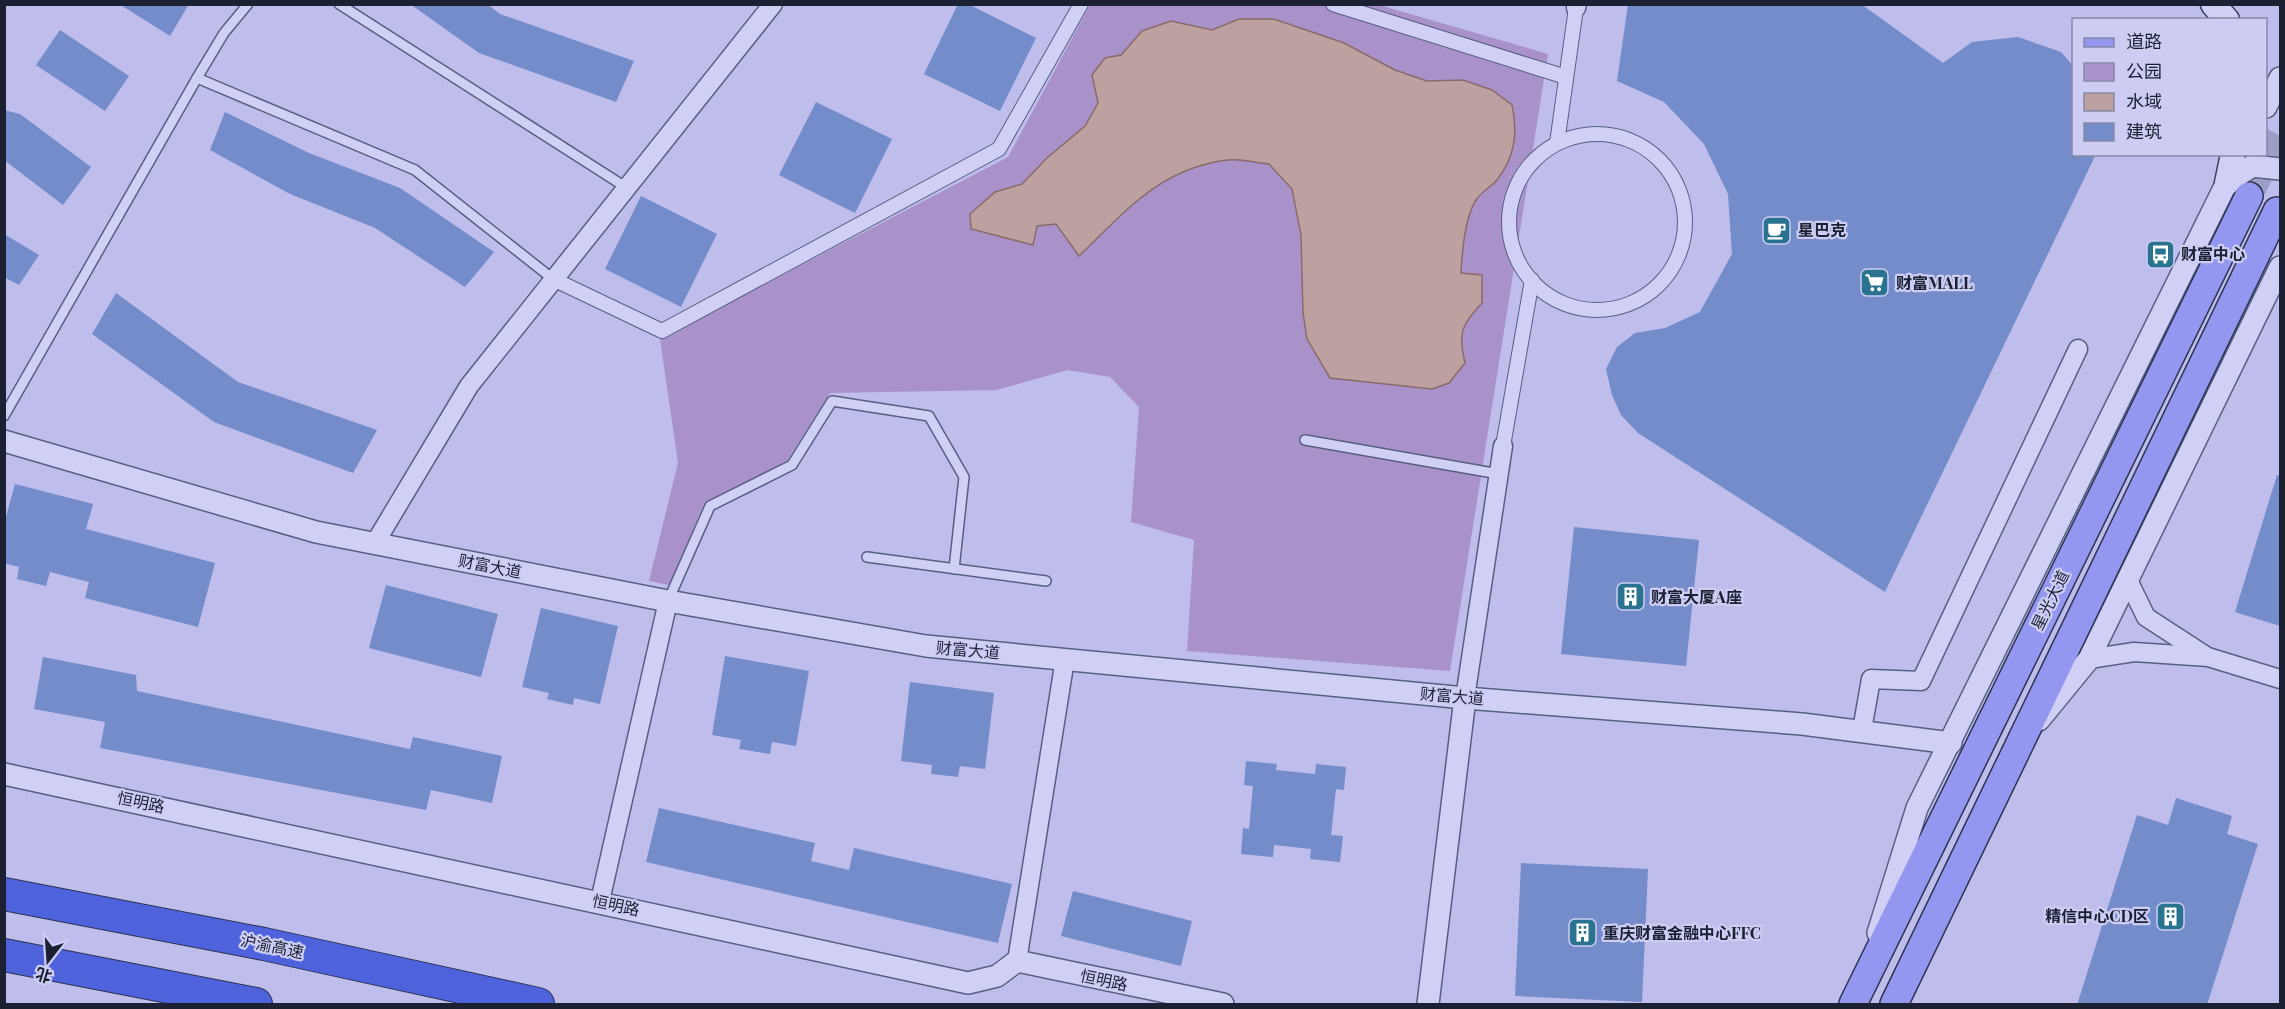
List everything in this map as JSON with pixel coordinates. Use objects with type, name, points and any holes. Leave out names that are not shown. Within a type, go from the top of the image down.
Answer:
[{"type":"highway","name":"沪渝高速","points":[[4,894],[264,944],[538,1005]]},
{"type":"highway","points":[[4,955],[256,1005]]},
{"type":"highway","points":[[4,960],[142,1005]]},
{"type":"main road","points":[[2213,4],[2225,18]]},
{"type":"main road","points":[[2233,156],[2238,189]]},
{"type":"main road","name":"星光大道","points":[[1852,1005],[2238,189]]},
{"type":"main road","points":[[1894,1005],[2277,211]]},
{"type":"street","points":[[375,543],[469,386],[773,4]]},
{"type":"street","points":[[554,279],[662,331],[999,149],[1081,4]]},
{"type":"street","points":[[1333,4],[1566,77]]},
{"type":"street","points":[[1557,142],[1577,6]]},
{"type":"street","points":[[2267,103],[2280,78]]},
{"type":"street","points":[[1585,134],[1595,134],[1615,135],[1642,145],[1664,164],[1679,188],[1686,217],[1683,245],[1671,271],[1651,292],[1626,306],[1597,310],[1569,306],[1542,292],[1522,270],[1510,243],[1508,213],[1516,185],[1533,160],[1557,142],[1585,134]]},
{"type":"street","points":[[2238,189],[2241,156]]},
{"type":"street","points":[[1867,972],[1917,808],[2238,189],[2252,166],[2280,169]]},
{"type":"street","points":[[2019,743],[2089,659],[2280,267]]},
{"type":"street","points":[[1428,1005],[1465,698],[1498,474],[1532,280]]},
{"type":"street","points":[[1862,730],[1870,679],[1921,681],[2078,349]]},
{"type":"street","name":"财富大道","points":[[4,441],[316,532],[669,601],[926,646],[1465,698],[1862,730],[1951,742]]},
{"type":"street","points":[[2127,578],[2146,617],[2208,657]]},
{"type":"street","points":[[600,901],[669,601]]},
{"type":"street","points":[[2089,659],[2134,652],[2208,657],[2280,680]]},
{"type":"street","points":[[1017,962],[1065,659]]},
{"type":"street","name":"恒明路","points":[[4,774],[600,901],[968,983],[997,976],[1017,962],[1223,1005]]},
{"type":"lane","points":[[339,4],[627,188]]},
{"type":"lane","points":[[4,416],[197,78],[224,33],[248,5]]},
{"type":"lane","points":[[197,78],[415,170],[554,279]]},
{"type":"lane","points":[[669,601],[711,506],[792,465],[832,401],[929,416],[964,477],[954,569]]},
{"type":"lane","points":[[1305,440],[1498,474]]},
{"type":"lane","points":[[867,557],[1046,581]]},
{"type":"green space","points":[[1090,5],[1379,5],[1548,54],[1450,671],[1187,651],[1194,540],[1131,522],[1139,407],[1110,377],[1068,370],[996,390],[830,393],[787,461],[704,504],[669,585],[649,581],[678,463],[660,339],[1008,157]]},
{"type":"water","points":[[1239,19],[1274,19],[1344,43],[1395,70],[1427,81],[1463,80],[1492,90],[1512,105],[1515,135],[1508,163],[1497,180],[1476,200],[1467,225],[1461,273],[1482,275],[1482,303],[1463,330],[1462,344],[1465,363],[1449,383],[1432,389],[1330,378],[1307,339],[1303,313],[1301,235],[1292,189],[1269,164],[1227,160],[1182,172],[1163,182],[1129,208],[1079,256],[1056,224],[1037,226],[1033,245],[971,229],[970,214],[995,192],[1022,184],[1047,158],[1085,126],[1098,103],[1092,75],[1105,58],[1121,55],[1142,31],[1171,21],[1212,30]]},
{"type":"building","points":[[119,4],[189,4],[170,36]]},
{"type":"building","points":[[410,4],[487,4],[500,14],[634,61],[616,102],[479,53]]},
{"type":"building","points":[[958,4],[968,4],[1036,38],[1000,111],[924,74]]},
{"type":"building","name":"财富MALL","points":[[1628,4],[1861,4],[1943,63],[1972,42],[2018,37],[2061,52],[2072,65],[2072,156],[2095,156],[1885,592],[1638,433],[1621,415],[1612,395],[1606,369],[1617,347],[1635,333],[1665,328],[1700,312],[1732,254],[1728,194],[1704,144],[1664,102],[1617,81]]},
{"type":"building","points":[[60,30],[129,76],[105,111],[36,65]]},
{"type":"building","points":[[816,102],[892,139],[855,213],[779,175]]},
{"type":"building","points":[[4,110],[20,114],[91,167],[63,205],[4,160]]},
{"type":"building","points":[[225,112],[309,153],[400,188],[494,252],[465,287],[375,228],[290,194],[210,150]]},
{"type":"building","points":[[641,196],[717,234],[681,307],[605,269]]},
{"type":"building","points":[[4,234],[39,255],[19,285],[4,277]]},
{"type":"building","points":[[116,293],[238,382],[377,430],[353,473],[214,422],[92,334]]},
{"type":"building","points":[[2277,475],[2280,476],[2280,626],[2235,612]]},
{"type":"building","points":[[15,484],[93,504],[86,529],[215,563],[198,627],[85,598],[89,582],[50,572],[46,586],[17,579],[19,567],[4,563],[4,524]]},
{"type":"building","name":"财富大厦A座","points":[[1574,527],[1699,540],[1686,666],[1561,654]]},
{"type":"building","points":[[386,585],[498,614],[481,677],[369,648]]},
{"type":"building","points":[[541,608],[618,626],[600,704],[574,698],[573,705],[547,699],[549,693],[522,687]]},
{"type":"building","points":[[725,656],[809,671],[796,746],[772,742],[770,754],[739,749],[741,740],[712,735]]},
{"type":"building","points":[[43,657],[136,675],[137,691],[410,749],[413,737],[502,756],[492,803],[431,790],[426,810],[100,748],[105,722],[34,709]]},
{"type":"building","points":[[910,682],[994,693],[985,769],[960,766],[958,777],[931,774],[932,765],[901,761]]},
{"type":"building","points":[[1246,761],[1277,764],[1276,770],[1315,774],[1316,764],[1346,767],[1344,790],[1336,789],[1331,835],[1343,836],[1340,862],[1310,859],[1311,849],[1274,845],[1273,857],[1241,854],[1243,828],[1249,829],[1253,786],[1244,785]]},
{"type":"building","name":"精信中心CD区","points":[[2176,798],[2232,816],[2227,834],[2258,844],[2207,1005],[2077,1005],[2137,815],[2168,825]]},
{"type":"building","points":[[659,808],[815,843],[811,861],[849,870],[854,848],[1012,884],[998,943],[646,862]]},
{"type":"building","name":"重庆财富金融中心FFC","points":[[1521,863],[1648,869],[1642,1002],[1515,996]]},
{"type":"building","points":[[1073,891],[1192,921],[1181,966],[1061,936]]},
{"type":"tunnel","points":[[2249,196],[2280,133]]},
{"type":"place","name":"星巴克","points":[[1777,230]]},
{"type":"place","name":"财富中心","points":[[2160,254]]},
{"type":"place","name":"财富MALL","points":[[1875,283]]},
{"type":"place","name":"财富大厦A座","points":[[1630,597]]},
{"type":"place","name":"精信中心CD区","points":[[2170,916]]},
{"type":"place","name":"重庆财富金融中心FFC","points":[[1582,933]]}]
